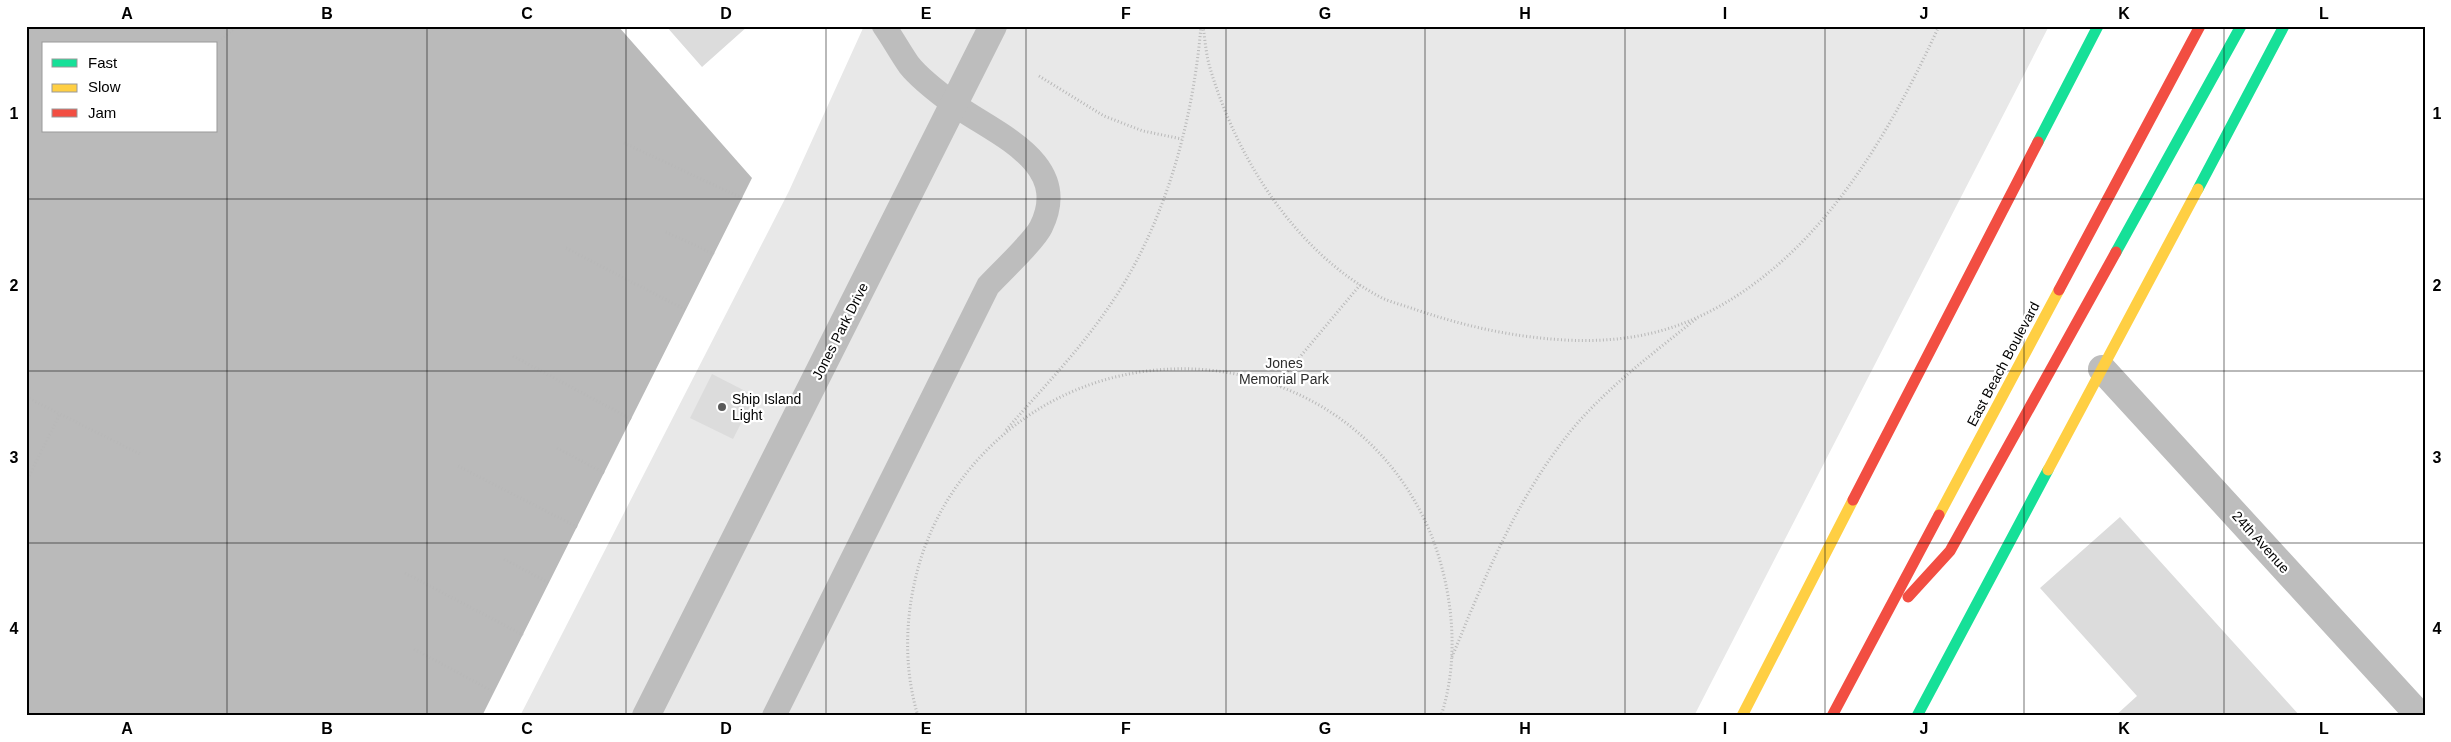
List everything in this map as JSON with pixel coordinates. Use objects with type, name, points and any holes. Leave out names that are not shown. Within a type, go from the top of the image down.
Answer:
[{"type":"main road","points":[[1742,716],[2098,26]]},
{"type":"main road","name":"East Beach Boulevard","points":[[1832,716],[2200,26]]},
{"type":"main road","points":[[1880,627],[1950,550],[2241,26]]},
{"type":"main road","points":[[1917,716],[2284,26]]},
{"type":"street","name":"Jones Park Drive","points":[[646,716],[993,26]]},
{"type":"street","name":"24th Avenue","points":[[2102,369],[2414,714]]},
{"type":"lane","points":[[774,716],[988,286],[1041,228],[1048,206],[1045,178],[1035,162],[1014,143],[954,105],[910,66],[884,26]]},
{"type":"path","points":[[218,42],[236,26]]},
{"type":"path","points":[[918,716],[913,699],[907,651],[910,602],[920,555],[940,510],[967,470],[1080,347],[1109,306],[1149,235],[1164,196],[1182,139],[1195,86],[1202,26]]},
{"type":"path","points":[[1202,26],[1209,65],[1224,109],[1259,177],[1301,234],[1331,263],[1360,285],[1385,299],[1444,319],[1505,333],[1553,340],[1583,342],[1640,337],[1662,331],[1702,315]]},
{"type":"path","points":[[1441,716],[1452,659],[1483,583],[1524,500],[1556,450],[1576,425],[1657,348],[1702,315],[1764,277],[1815,230],[1875,145],[1904,95],[1939,26]]},
{"type":"path","points":[[1039,76],[1104,116],[1143,131],[1182,139]]},
{"type":"path","points":[[624,143],[742,198]]},
{"type":"path","points":[[666,232],[714,254]]},
{"type":"path","points":[[566,248],[686,310]]},
{"type":"path","points":[[1280,387],[1284,376],[1360,285]]},
{"type":"path","points":[[513,356],[631,420]]},
{"type":"path","points":[[1001,435],[1040,406],[1084,385],[1131,372],[1174,367],[1218,370],[1260,379],[1300,394],[1338,417],[1371,444],[1399,476],[1424,518],[1442,563],[1451,611],[1452,659]]},
{"type":"path","points":[[26,397],[140,454]]},
{"type":"path","points":[[26,482],[60,414]]},
{"type":"path","points":[[556,448],[604,473]]},
{"type":"path","points":[[458,466],[577,527]]},
{"type":"path","points":[[504,559],[549,583]]},
{"type":"path","points":[[404,574],[523,635]]},
{"type":"path","points":[[414,649],[494,692]]},
{"type":"green space","name":"Jones Memorial Park","points":[[864,26],[2049,26],[1694,716],[520,716],[789,191]]},
{"type":"shaded area","points":[[26,26],[618,26],[752,178],[482,716],[26,716]]},
{"type":"building","points":[[666,26],[748,26],[702,67]]},
{"type":"building","name":"Ship Island Light","points":[[712,374],[755,396],[733,439],[690,418]]},
{"type":"building","points":[[2120,517],[2300,716],[2115,716],[2137,696],[2040,588]]},
{"type":"traffic: fast","points":[[2038,142],[2098,26]]},
{"type":"traffic: fast","points":[[2116,252],[2241,26]]},
{"type":"traffic: fast","points":[[2198,189],[2284,26]]},
{"type":"traffic: fast","points":[[1917,716],[2048,470]]},
{"type":"traffic: slow","points":[[2048,470],[2198,189]]},
{"type":"traffic: slow","points":[[1939,515],[2059,290]]},
{"type":"traffic: slow","points":[[1742,716],[1853,500]]},
{"type":"traffic: jam","points":[[2059,290],[2200,26]]},
{"type":"traffic: jam","points":[[1853,500],[2038,142]]},
{"type":"traffic: jam","points":[[1908,597],[1950,551],[2116,252]]},
{"type":"traffic: jam","points":[[1832,716],[1939,515]]},
{"type":"place","name":"Ship Island Light","points":[[722,407]]}]
